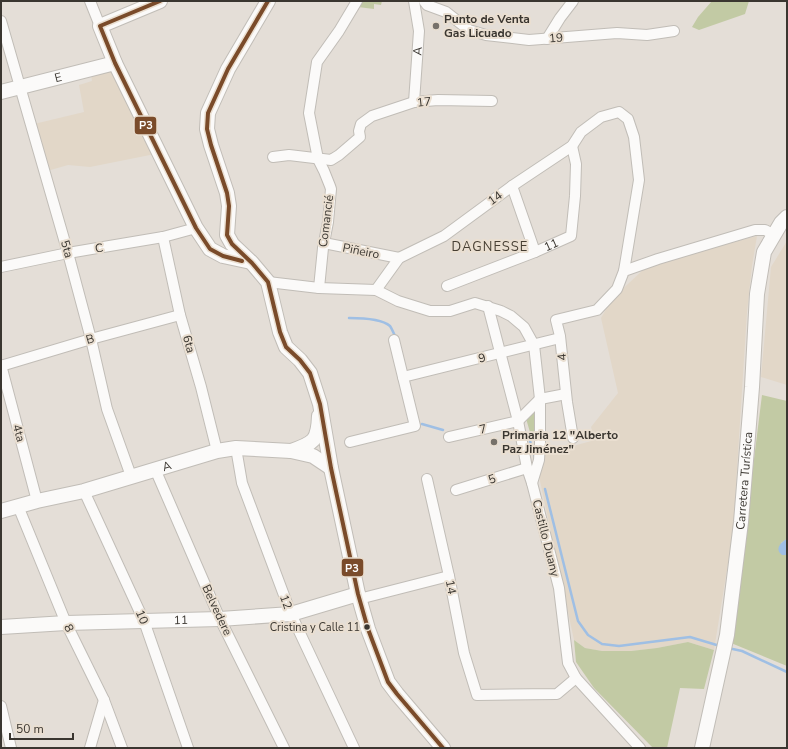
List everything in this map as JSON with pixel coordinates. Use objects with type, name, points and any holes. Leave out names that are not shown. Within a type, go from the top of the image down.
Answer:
[{"type":"main road","points":[[160,1],[100,26],[115,63],[196,228],[210,249],[223,256],[252,262]]},
{"type":"main road","points":[[268,1],[228,69],[208,113],[207,128],[211,145],[227,193],[229,206],[227,236],[232,244],[252,262],[268,282],[280,332],[286,347],[300,360],[310,373],[320,404],[331,468],[358,596],[388,682],[442,748]]},
{"type":"main road","name":"E","points":[[1,92],[115,63]]},
{"type":"main road","name":"Carretera Turística","points":[[702,748],[727,635],[741,522],[758,294],[764,252],[781,223],[787,217]]},
{"type":"main road","points":[[291,451],[305,446],[313,441],[318,429],[320,404]]},
{"type":"main road","name":"A","points":[[1,511],[84,491],[217,451],[236,448],[291,451],[313,456],[331,468]]},
{"type":"main road","name":"11","points":[[1,627],[144,620],[220,619],[291,614],[358,596]]},
{"type":"street","points":[[90,1],[100,26]]},
{"type":"street","name":"Comancié","points":[[319,288],[331,190],[324,170],[318,159],[309,113],[318,62],[357,1]]},
{"type":"street","name":"A","points":[[414,1],[419,31],[414,102]]},
{"type":"street","name":"19","points":[[424,1],[427,5],[446,12],[469,30],[486,35],[529,40],[617,33],[647,35],[674,31]]},
{"type":"street","points":[[546,39],[573,1]]},
{"type":"street","name":"5ta","points":[[1,21],[68,253],[91,339],[107,410],[131,476]]},
{"type":"street","name":"17","points":[[318,159],[331,160],[339,155],[360,137],[359,131],[361,124],[372,116],[414,102],[438,100],[492,101]]},
{"type":"street","name":"14","points":[[376,290],[399,258],[444,236],[512,186],[572,146],[581,132],[601,117],[620,112],[628,119],[634,136],[639,180],[624,271]]},
{"type":"street","name":"11","points":[[447,286],[535,252],[570,236],[575,196],[576,164],[572,146]]},
{"type":"street","points":[[273,158],[289,154],[318,159]]},
{"type":"street","points":[[512,186],[535,252]]},
{"type":"street","name":"C","points":[[1,267],[68,253],[163,237],[196,228]]},
{"type":"street","points":[[624,271],[658,259],[755,230],[765,230],[775,235]]},
{"type":"street","name":"6ta","points":[[163,237],[180,315],[201,387],[217,451]]},
{"type":"street","name":"Piñeiro","points":[[324,243],[399,258]]},
{"type":"street","name":"4","points":[[573,438],[566,394],[560,338],[556,320],[597,310],[617,289],[624,271]]},
{"type":"street","points":[[268,282],[319,288],[376,290],[398,302],[430,311],[450,312],[475,303],[488,306],[511,316],[524,326],[534,345],[540,398],[540,460],[532,483]]},
{"type":"street","name":"Castillo Duany","points":[[488,306],[518,420],[527,468],[559,588],[568,663],[576,678],[640,748]]},
{"type":"street","name":"B","points":[[1,365],[180,315]]},
{"type":"street","name":"9","points":[[407,376],[560,338]]},
{"type":"street","points":[[350,442],[415,426],[407,376],[394,340]]},
{"type":"street","name":"4ta","points":[[1,365],[38,501]]},
{"type":"street","points":[[518,420],[540,398],[566,394]]},
{"type":"street","name":"7","points":[[449,437],[518,420]]},
{"type":"street","name":"12","points":[[236,448],[242,483],[291,614],[354,748]]},
{"type":"street","name":"5","points":[[456,490],[527,468]]},
{"type":"street","name":"Belvedere","points":[[155,470],[220,619],[284,748]]},
{"type":"street","name":"14","points":[[427,479],[449,576],[464,653],[477,695],[558,694],[576,678]]},
{"type":"street","name":"10","points":[[84,491],[144,620],[188,748]]},
{"type":"street","name":"8","points":[[18,506],[66,623],[104,700],[122,748]]},
{"type":"street","name":"11","points":[[358,596],[449,576]]},
{"type":"street","points":[[90,748],[104,700]]},
{"type":"street","points":[[1,706],[11,748]]},
{"type":"shaded area","points":[[110,68],[155,154],[90,167],[68,165],[47,171],[34,124],[84,112],[79,85],[92,81],[91,74]]},
{"type":"shaded area","points":[[757,236],[747,312],[733,532],[714,650],[688,642],[631,651],[602,651],[585,648],[574,640],[540,481],[540,455],[595,440],[591,427],[618,393],[601,318],[612,299],[645,268],[671,259]]},
{"type":"shaded area","points":[[787,241],[787,385],[761,377],[771,267]]},
{"type":"green space","points":[[362,1],[382,1],[381,5],[374,4],[374,9],[358,7]]},
{"type":"green space","points":[[712,1],[749,1],[745,14],[699,30],[692,27],[698,17]]},
{"type":"green space","points":[[762,395],[787,401],[787,539],[781,543],[782,555],[787,555],[787,666],[731,643]]},
{"type":"green space","points":[[533,411],[535,413],[538,438],[532,439],[525,415]]},
{"type":"green space","points":[[574,640],[585,648],[602,651],[631,651],[688,642],[714,650],[704,689],[680,688],[667,748],[653,748],[594,688],[576,662]]},
{"type":"water","points":[[787,539],[787,555],[782,555],[778,548]]},
{"type":"waterway","points":[[349,318],[370,319],[382,322],[390,326],[396,338]]},
{"type":"waterway","points":[[422,424],[443,430]]},
{"type":"waterway","points":[[530,441],[535,458]]},
{"type":"waterway","points":[[545,489],[578,621],[588,635],[602,644],[619,646],[690,637],[720,646]]},
{"type":"waterway","points":[[728,648],[742,651],[787,672]]},
{"type":"transit line","name":"P3","points":[[160,1],[100,26],[115,63],[196,228],[210,249],[223,256],[242,261]]},
{"type":"transit line","name":"P3","points":[[268,1],[228,69],[208,113],[207,129],[227,193],[229,206],[227,235],[232,244],[252,263],[268,282],[280,332],[286,347],[300,360],[310,373],[320,404],[331,468],[358,594],[368,629],[388,682],[443,748]]},
{"type":"place","name":"Punto de Venta Gas Licuado","points":[[436,26]]},
{"type":"place","name":"Primaria 12 \"Alberto Paz Jiménez\"","points":[[494,442]]},
{"type":"place","name":"Cristina y Calle 11","points":[[367,627]]},
{"type":"district","name":"DAGNESSE","points":[[490,247]]}]
